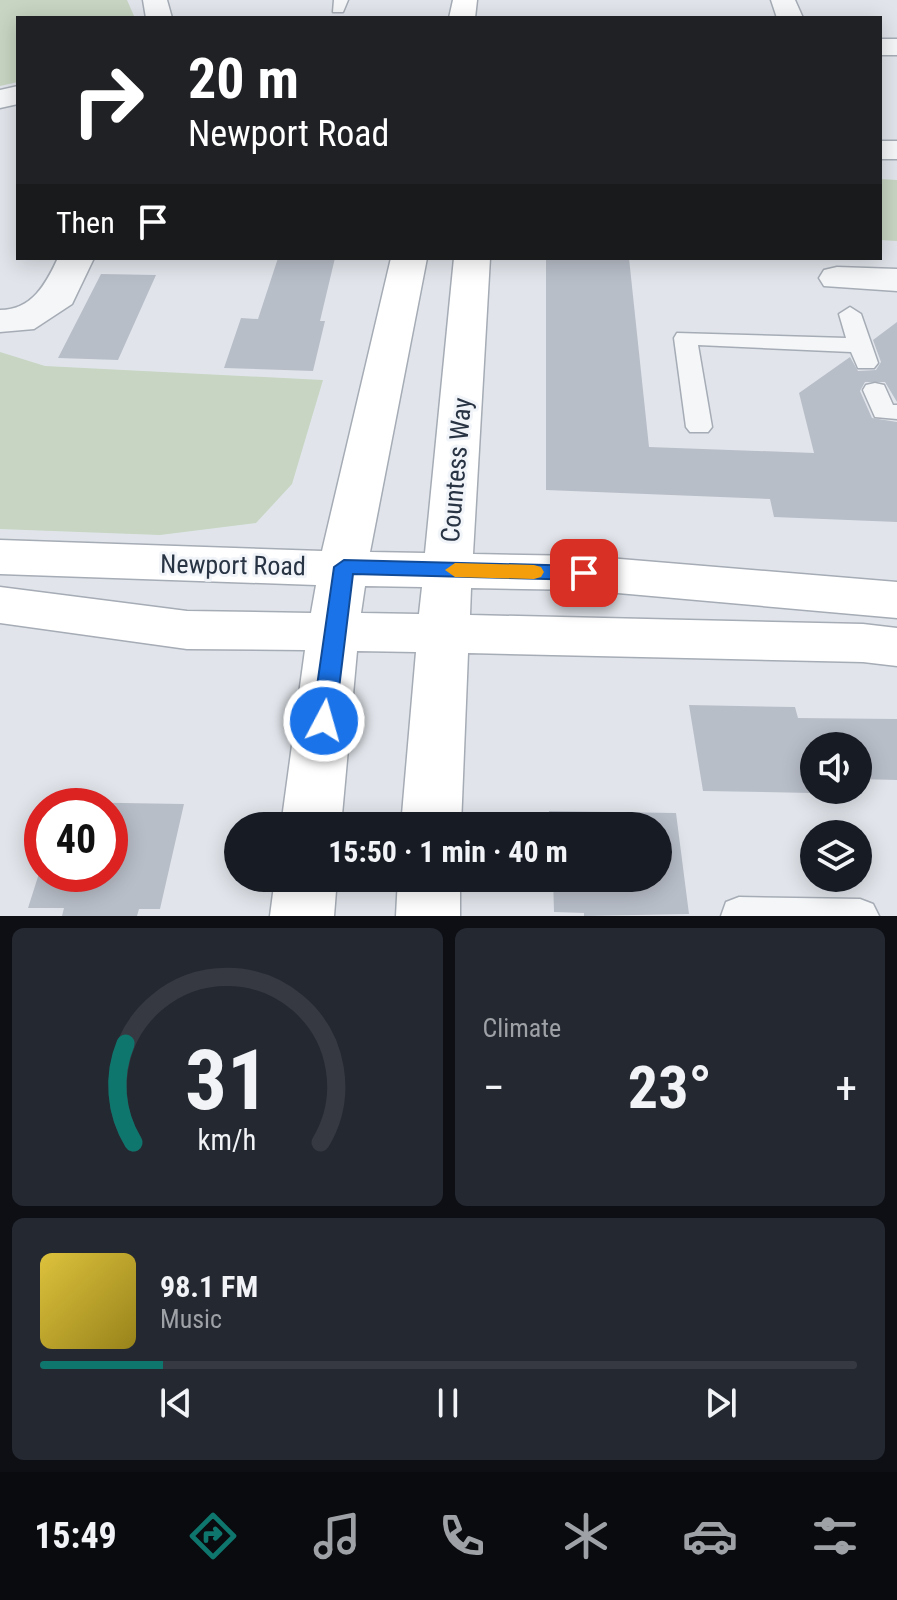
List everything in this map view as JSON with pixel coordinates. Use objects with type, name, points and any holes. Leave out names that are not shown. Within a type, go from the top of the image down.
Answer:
[{"type":"street","points":[[0,321],[21,321],[59,296],[75,260]]},
{"type":"street","points":[[313,812],[344,567],[365,452],[409,260]]},
{"type":"street","name":"Countess Way","points":[[432,812],[472,260]]},
{"type":"street","points":[[859,341],[834,268],[897,280]]},
{"type":"street","name":"Newport Road","points":[[0,557],[201,566],[584,573],[897,600]]},
{"type":"street","points":[[0,605],[187,630],[446,633],[863,643],[897,647]]},
{"type":"street","points":[[302,916],[305,892]]},
{"type":"street","points":[[428,916],[429,892]]},
{"type":"lane","points":[[699,427],[685,338],[859,341]]},
{"type":"lane","points":[[875,390],[884,412],[897,412]]},
{"type":"lane","points":[[739,914],[860,916]]},
{"type":"green space","points":[[0,0],[127,0],[134,16],[16,16],[16,82],[0,86]]},
{"type":"green space","points":[[882,179],[897,180],[897,241],[882,240]]},
{"type":"green space","points":[[0,352],[45,366],[323,380],[292,484],[256,523],[160,535],[0,529]]},
{"type":"building","points":[[277,260],[335,260],[320,321],[325,321],[313,371],[224,368],[241,318],[258,319]]},
{"type":"building","points":[[546,260],[629,260],[649,447],[814,453],[799,393],[850,357],[858,371],[876,370],[881,362],[873,340],[897,322],[897,402],[885,382],[865,382],[860,391],[872,418],[897,422],[897,522],[774,517],[770,499],[546,490]]},
{"type":"building","points":[[101,274],[156,275],[118,360],[58,358]]},
{"type":"building","points":[[689,705],[795,707],[798,718],[897,719],[897,780],[872,779],[872,732],[800,732],[800,793],[703,791]]},
{"type":"building","points":[[128,803],[184,804],[160,909],[139,909],[137,916],[62,916],[64,908],[28,908],[33,892],[128,892]]},
{"type":"building","points":[[672,813],[676,813],[689,914],[584,916],[584,913],[554,912],[553,892],[672,892]]},
{"type":"slow traffic","points":[[455,570],[534,572]]},
{"type":"route","points":[[324,721],[344,567],[584,573]]}]
